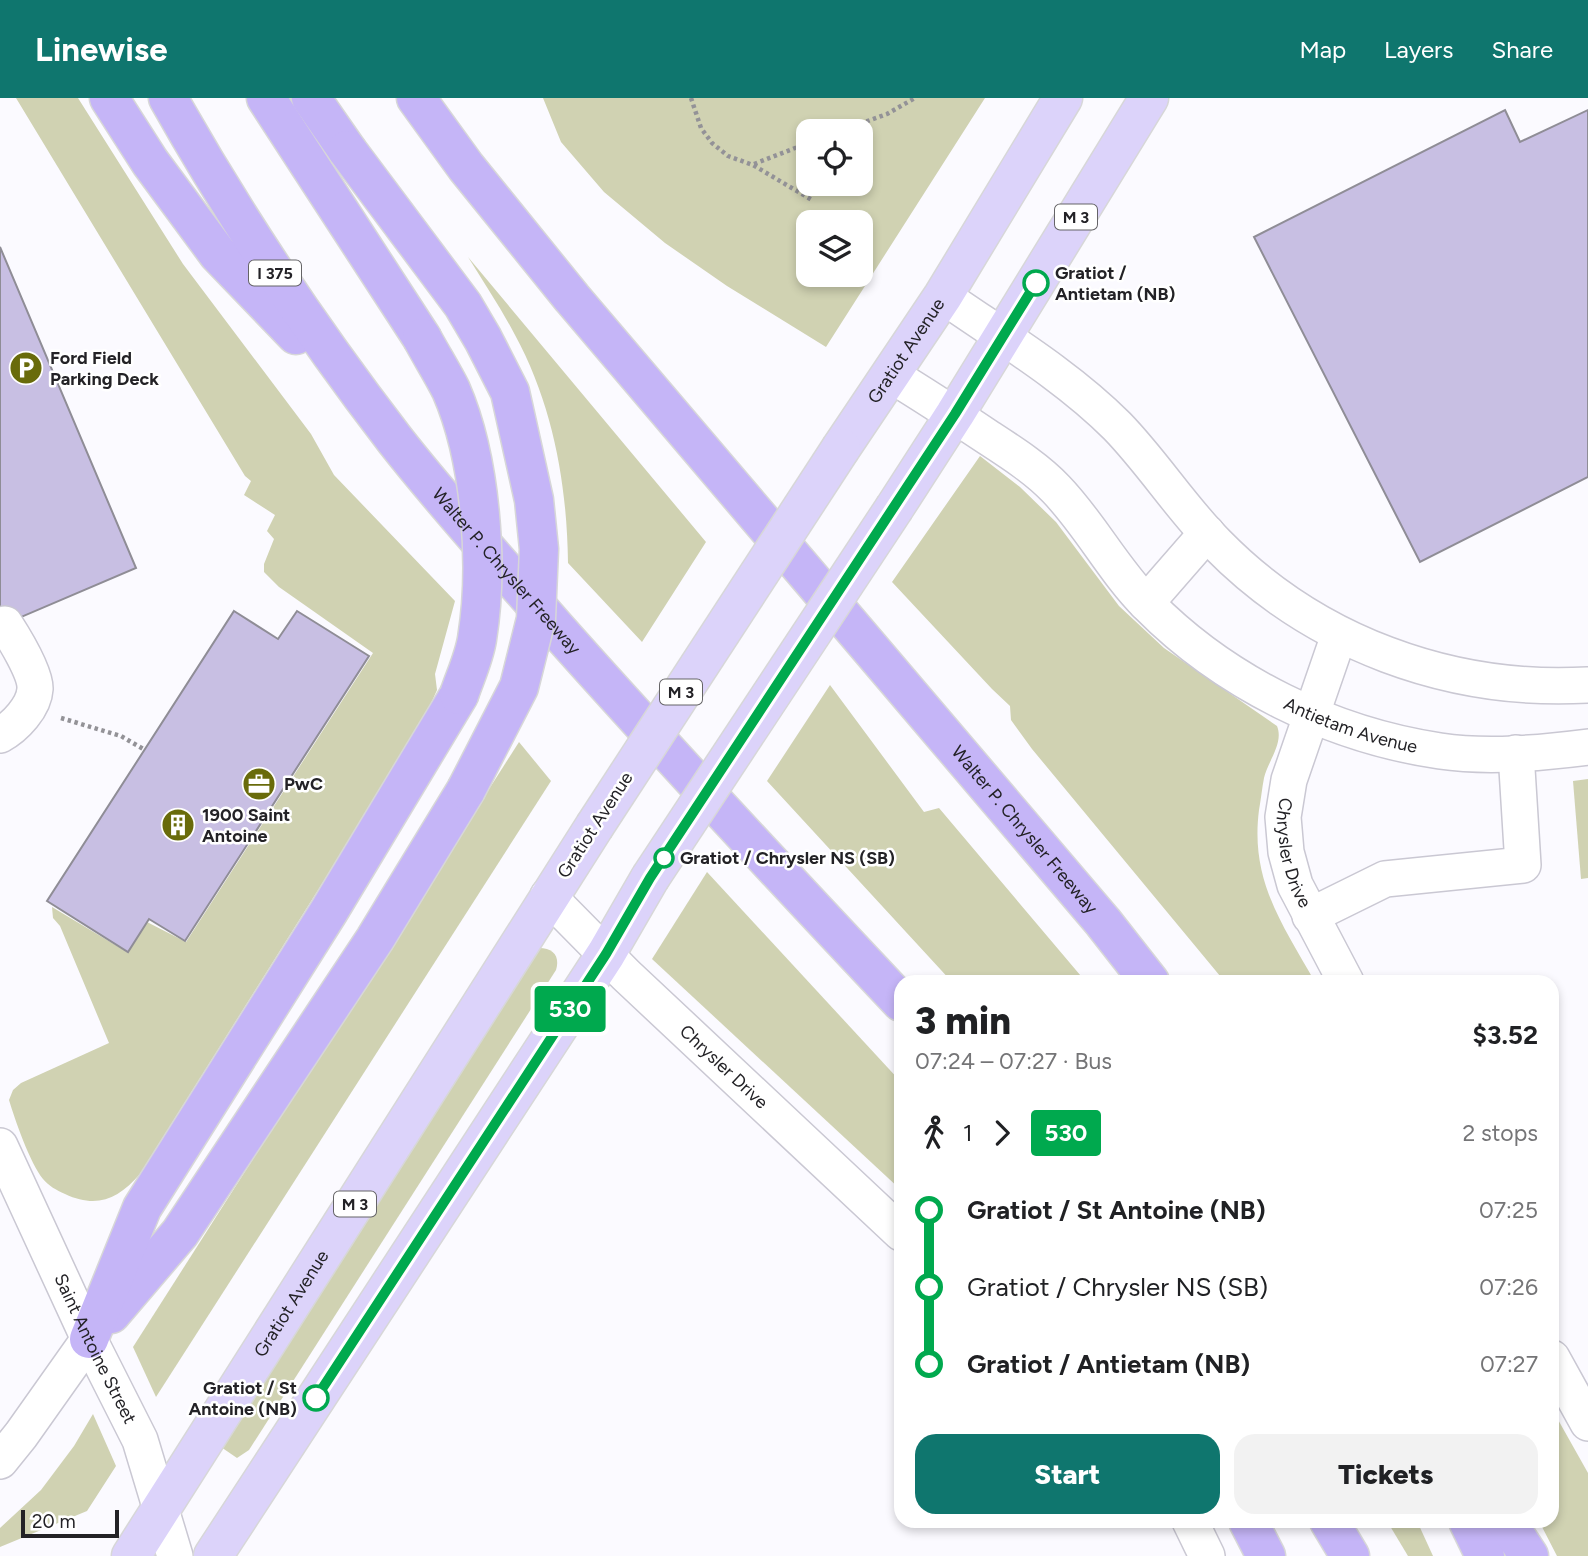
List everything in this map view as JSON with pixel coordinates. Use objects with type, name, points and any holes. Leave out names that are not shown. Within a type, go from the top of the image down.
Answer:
[{"type":"highway","points":[[109,98],[150,162],[218,254],[395,440]]},
{"type":"highway","name":"Walter P. Chrysler Freeway","points":[[168,98],[266,259],[395,440],[452,510],[673,760],[894,995]]},
{"type":"highway","points":[[89,1339],[142,1208],[329,911],[458,695],[477,641],[483,577],[477,498],[470,445],[451,390],[422,338],[265,98]]},
{"type":"highway","points":[[89,1339],[180,1233],[375,939],[466,790],[519,687],[536,619],[538,549],[534,500],[510,392],[463,305],[311,98]]},
{"type":"highway","name":"Walter P. Chrysler Freeway","points":[[416,98],[466,167],[572,298],[1103,922],[1145,975]]},
{"type":"highway","points":[[673,760],[894,1024]]},
{"type":"highway","points":[[1252,1528],[1266,1556]]},
{"type":"highway","points":[[1333,1528],[1350,1556]]},
{"type":"highway","points":[[1471,1528],[1485,1556]]},
{"type":"highway","points":[[1511,1528],[1529,1556]]},
{"type":"main road","name":"Gratiot Avenue","points":[[131,1556],[548,896],[943,296],[1063,98]]},
{"type":"main road","name":"M 3","points":[[213,1556],[606,954],[650,878],[955,414],[1149,98]]},
{"type":"street","points":[[943,296],[1085,396],[1119,428],[1207,533],[1273,595],[1339,635],[1444,673],[1505,683],[1588,685]]},
{"type":"street","name":"Antietam Avenue","points":[[891,375],[955,414],[1019,458],[1055,487],[1146,603],[1185,640],[1238,677],[1310,715],[1379,739],[1442,752],[1516,753],[1588,747]]},
{"type":"street","points":[[1146,603],[1207,533]]},
{"type":"street","points":[[0,735],[10,730],[28,708],[35,688],[25,660],[5,624]]},
{"type":"street","name":"Chrysler Drive","points":[[1339,635],[1289,780],[1283,817],[1286,852],[1295,885],[1342,975]]},
{"type":"street","points":[[1310,916],[1385,879],[1523,865],[1516,753]]},
{"type":"street","name":"Chrysler Drive","points":[[548,896],[894,1226]]},
{"type":"street","name":"Saint Antoine Street","points":[[0,1146],[89,1339],[140,1440],[175,1556]]},
{"type":"street","points":[[0,1461],[22,1435],[89,1339]]},
{"type":"street","points":[[1559,1371],[1588,1423]]},
{"type":"street","points":[[1193,1528],[1207,1556]]},
{"type":"path","points":[[691,98],[701,128],[712,143],[739,162],[753,164],[812,200]]},
{"type":"path","points":[[873,119],[915,98]]},
{"type":"path","points":[[753,164],[796,148]]},
{"type":"path","points":[[28,708],[121,736],[145,750]]},
{"type":"green space","points":[[16,98],[78,98],[183,264],[311,434],[334,475],[455,601],[435,674],[437,690],[421,726],[140,1174],[124,1190],[97,1201],[87,1201],[65,1194],[43,1179],[28,1152],[9,1100],[13,1090],[21,1083],[109,1043],[60,926],[53,918],[52,907],[127,952],[147,922],[186,942],[373,653],[279,587],[264,572],[264,564],[274,539],[267,531],[275,515],[244,495],[251,481],[245,476]]},
{"type":"green space","points":[[543,98],[985,98],[873,273],[873,210],[796,210],[796,287],[864,287],[826,347],[727,286],[665,243],[604,192],[561,142]]},
{"type":"green space","points":[[468,257],[706,542],[642,642],[568,563],[561,475],[539,389],[510,325]]},
{"type":"green space","points":[[980,456],[1020,487],[1056,522],[1119,606],[1164,648],[1277,726],[1278,739],[1264,778],[1259,810],[1259,858],[1271,901],[1311,975],[1219,975],[1032,749],[1011,720],[1010,706],[892,582]]},
{"type":"green space","points":[[830,685],[924,812],[939,808],[1080,975],[946,975],[767,781]]},
{"type":"green space","points":[[519,742],[551,781],[156,1397],[133,1347]]},
{"type":"green space","points":[[1588,779],[1588,878],[1581,879],[1573,781]]},
{"type":"green space","points":[[707,872],[894,1074],[894,1184],[652,959]]},
{"type":"green space","points":[[539,948],[555,954],[556,970],[249,1450],[237,1458],[218,1445]]},
{"type":"green space","points":[[93,1414],[116,1466],[87,1511],[0,1547],[0,1528],[41,1490],[74,1446]]},
{"type":"green space","points":[[1559,1421],[1588,1473],[1588,1556],[1557,1556],[1543,1528],[1559,1528]]},
{"type":"green space","points":[[1391,1528],[1420,1528],[1433,1556],[1408,1556]]},
{"type":"building","points":[[1505,110],[1520,142],[1588,110],[1588,477],[1420,562],[1254,237]]},
{"type":"building","name":"Ford Field Parking Deck","points":[[0,247],[136,568],[0,626]]},
{"type":"building","name":"1900 Saint Antoine","points":[[234,611],[278,639],[297,611],[369,656],[185,941],[149,919],[128,952],[47,901]]},
{"type":"bus line","name":"530","points":[[316,1398],[606,954],[650,878],[955,414],[1036,283]]},
{"type":"place","name":"Gratiot / Antietam (NB)","points":[[1036,283]]},
{"type":"place","name":"Ford Field Parking Deck","points":[[26,368]]},
{"type":"place","name":"PwC","points":[[259,784]]},
{"type":"place","name":"1900 Saint Antoine","points":[[178,825]]},
{"type":"place","name":"Gratiot / Chrysler NS (SB)","points":[[664,858]]},
{"type":"place","name":"Gratiot / St Antoine (NB)","points":[[316,1398]]}]
